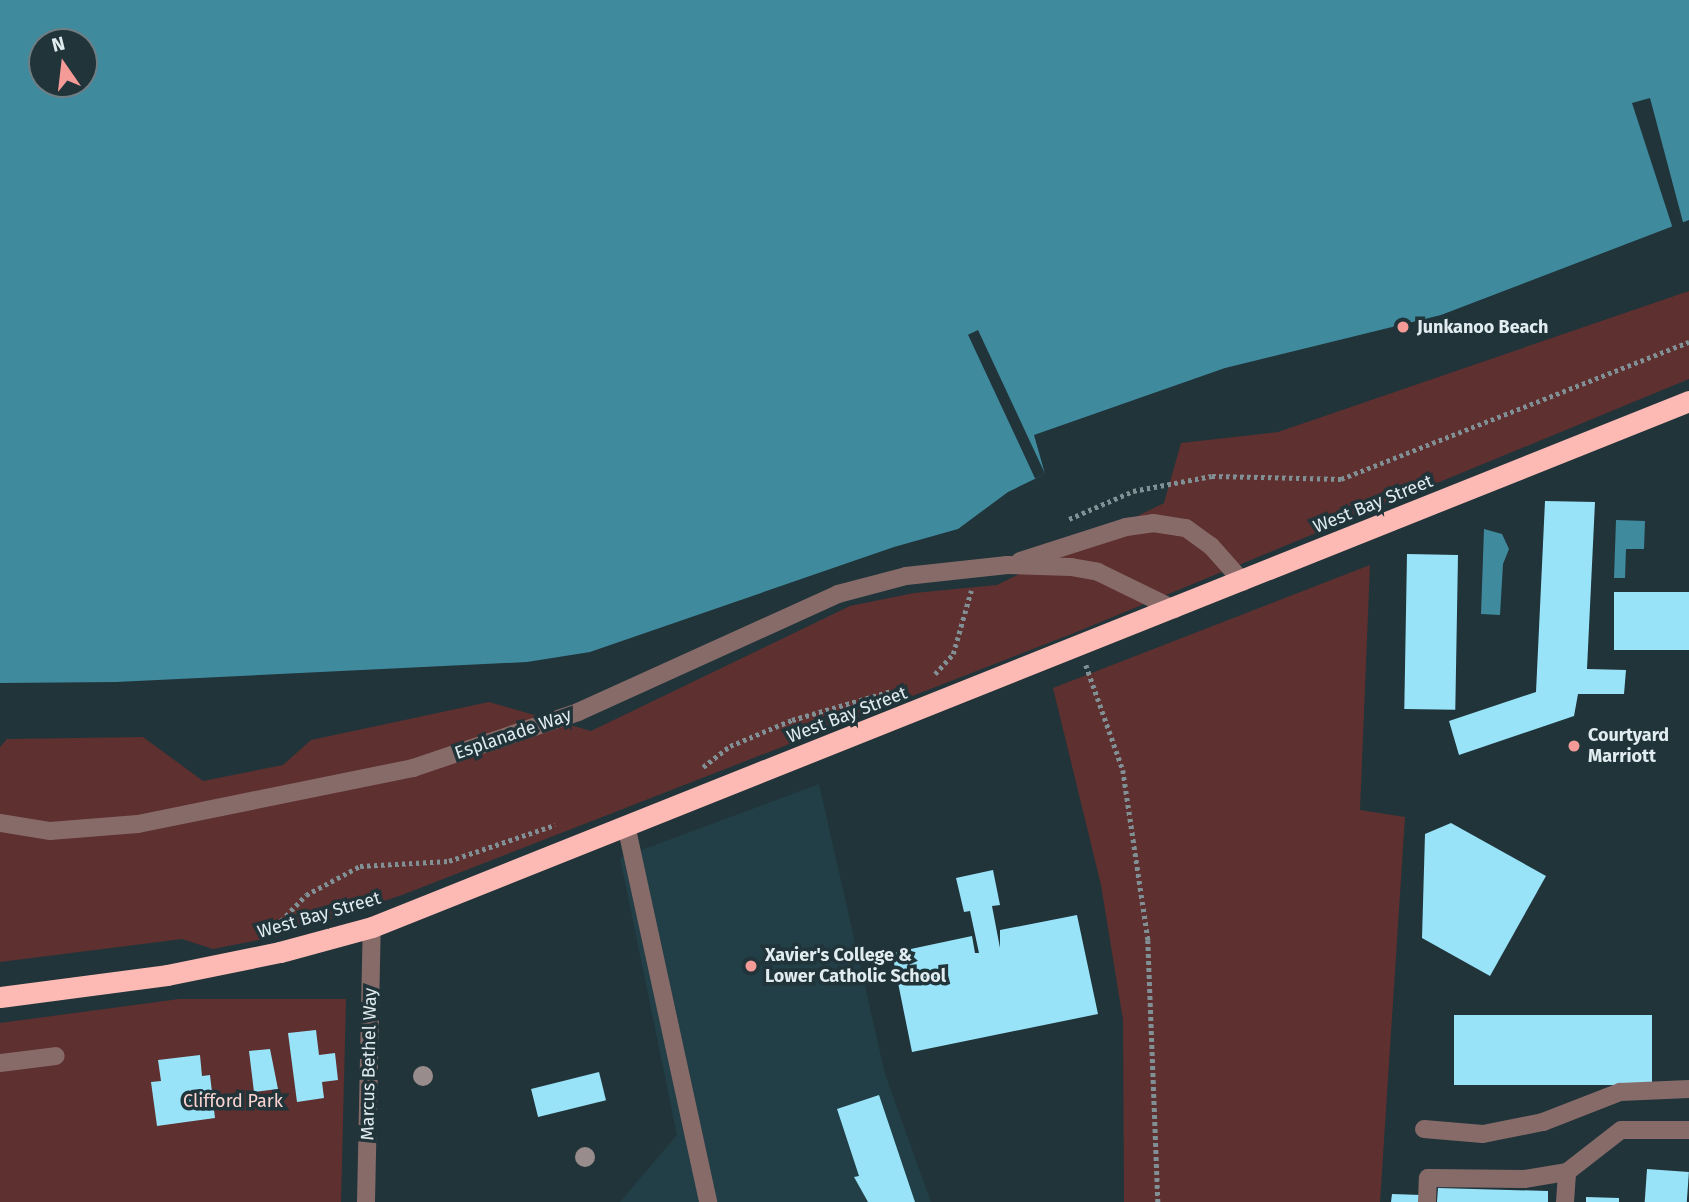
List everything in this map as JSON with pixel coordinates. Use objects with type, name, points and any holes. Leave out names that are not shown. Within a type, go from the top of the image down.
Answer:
[{"type":"highway","name":"West Bay Street","points":[[0,997],[167,975],[280,952],[372,927],[1243,582],[1689,401]]},
{"type":"street","name":"Esplanade Way","points":[[1007,565],[1126,527],[1153,523],[1186,527],[1211,546],[1243,582]]},
{"type":"street","name":"Esplanade Way","points":[[0,823],[50,831],[138,824],[413,768],[579,712],[838,594],[906,576],[1007,565],[1098,572],[1174,609]]},
{"type":"street","points":[[626,825],[708,1202]]},
{"type":"street","name":"Marcus Bethel Way","points":[[366,1202],[372,927]]},
{"type":"street","points":[[0,1063],[56,1056]]},
{"type":"street","points":[[1424,1129],[1483,1134],[1543,1122],[1620,1092],[1689,1089]]},
{"type":"street","points":[[1427,1202],[1428,1178],[1524,1179],[1567,1172],[1621,1130],[1689,1130]]},
{"type":"street","points":[[1565,1202],[1567,1172]]},
{"type":"path","points":[[1060,523],[1133,491],[1212,476],[1341,479],[1689,342]]},
{"type":"path","points":[[922,679],[946,665],[953,654],[978,568]]},
{"type":"path","points":[[1080,647],[1123,770],[1148,940],[1158,1202]]},
{"type":"path","points":[[693,772],[730,746],[792,720],[898,688]]},
{"type":"path","points":[[270,931],[306,895],[360,866],[449,861],[560,823]]},
{"type":"shaded area","name":"Xavier's College & Lower Catholic School","points":[[819,784],[885,1074],[931,1202],[620,1202],[677,1135],[620,858]]},
{"type":"green space","points":[[1689,291],[1689,379],[1074,633],[402,895],[279,936],[213,949],[182,939],[0,962],[0,747],[7,739],[143,737],[203,781],[283,765],[311,740],[489,702],[591,731],[850,606],[914,593],[997,585],[1164,503],[1181,443],[1278,432]]},
{"type":"green space","points":[[1370,565],[1360,810],[1405,817],[1380,1202],[1124,1202],[1123,1020],[1101,885],[1053,688]]},
{"type":"green space","name":"Clifford Park","points":[[179,999],[346,999],[341,1202],[0,1202],[0,1023]]},
{"type":"water","points":[[0,0],[1689,0],[1689,220],[1441,315],[1225,368],[1034,435],[1045,474],[1008,492],[958,529],[894,547],[590,652],[527,662],[116,682],[0,683]]},
{"type":"water","points":[[1616,520],[1645,521],[1644,549],[1626,549],[1625,578],[1614,578]]},
{"type":"water","points":[[1484,529],[1502,534],[1509,549],[1503,564],[1500,615],[1481,614]]},
{"type":"pier","points":[[1650,98],[1684,226],[1673,229],[1632,103]]},
{"type":"pier","points":[[978,330],[1045,474],[1035,479],[968,335]]},
{"type":"building","points":[[1545,501],[1595,502],[1587,669],[1626,670],[1624,694],[1578,694],[1574,716],[1459,755],[1449,721],[1536,692]]},
{"type":"building","points":[[1407,554],[1458,555],[1455,710],[1404,709]]},
{"type":"building","points":[[1614,592],[1689,592],[1689,650],[1614,650]]},
{"type":"building","points":[[1451,823],[1546,876],[1490,976],[1422,938],[1425,834]]},
{"type":"building","points":[[993,870],[1000,905],[992,906],[1000,948],[1000,930],[1077,915],[1098,1014],[912,1052],[892,953],[972,936],[975,953],[979,953],[970,911],[964,912],[956,878]]},
{"type":"building","points":[[1454,1015],[1652,1015],[1652,1085],[1454,1085]]},
{"type":"building","points":[[316,1030],[319,1055],[335,1053],[338,1080],[322,1082],[324,1098],[297,1102],[288,1033]]},
{"type":"building","points":[[270,1049],[278,1089],[254,1092],[249,1051]]},
{"type":"building","points":[[200,1055],[202,1076],[210,1075],[215,1118],[157,1126],[151,1082],[161,1081],[158,1060]]},
{"type":"building","points":[[599,1072],[606,1100],[538,1117],[531,1089]]},
{"type":"building","points":[[879,1095],[915,1202],[868,1202],[854,1177],[859,1176],[837,1109]]},
{"type":"building","points":[[1647,1169],[1689,1172],[1687,1202],[1645,1202]]},
{"type":"building","points":[[1438,1188],[1548,1191],[1548,1202],[1437,1202]]},
{"type":"building","points":[[1392,1194],[1421,1195],[1421,1202],[1391,1202]]},
{"type":"building","points":[[1586,1197],[1619,1198],[1619,1202],[1586,1202]]},
{"type":"place","name":"Junkanoo Beach","points":[[1403,327]]},
{"type":"place","name":"Courtyard Marriott","points":[[1574,746]]},
{"type":"place","name":"Xavier's College & Lower Catholic School","points":[[751,966]]}]
